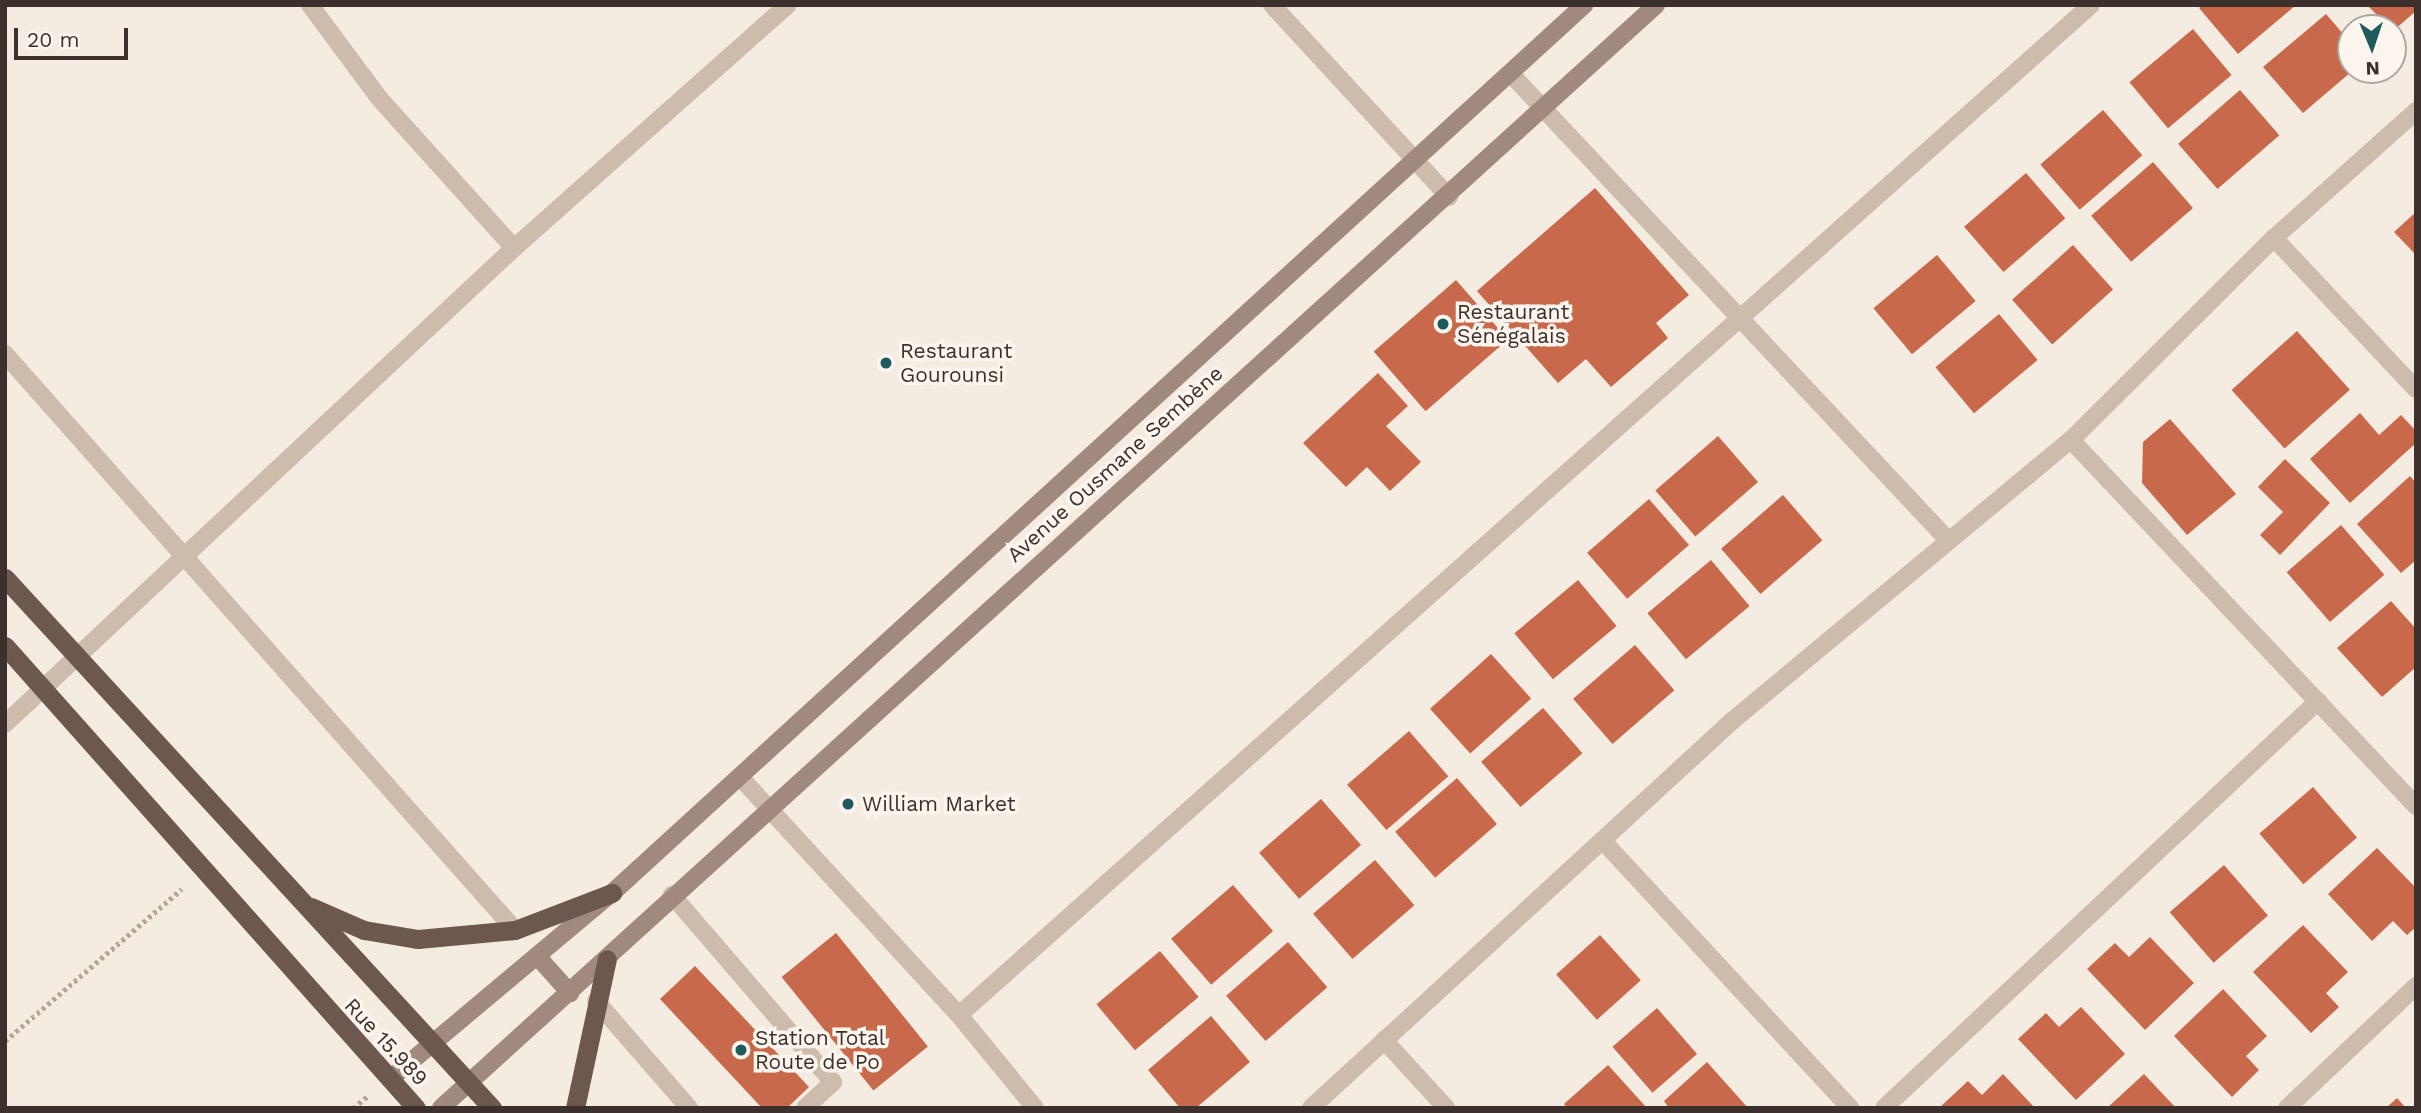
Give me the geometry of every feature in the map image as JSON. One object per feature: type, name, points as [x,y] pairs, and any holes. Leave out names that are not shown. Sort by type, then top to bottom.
[{"type":"highway","points":[[5,578],[492,1108]]},
{"type":"highway","name":"Rue 15.989","points":[[5,646],[43,684],[322,1007],[416,1108]]},
{"type":"highway","points":[[305,904],[364,930],[418,939],[515,930],[612,893]]},
{"type":"highway","points":[[575,1108],[607,959]]},
{"type":"main road","name":"Avenue Ousmane Sembène","points":[[390,1079],[612,893],[1417,162],[1584,5]]},
{"type":"main road","name":"Avenue Ousmane Sembène","points":[[441,1108],[607,959],[765,808],[1449,197],[1656,5]]},
{"type":"main road","points":[[537,956],[569,993]]},
{"type":"street","points":[[310,5],[379,99],[514,248]]},
{"type":"street","points":[[1272,5],[1449,197]]},
{"type":"street","points":[[959,1015],[2091,5]]},
{"type":"street","points":[[5,724],[43,684],[190,556],[514,248],[786,6]]},
{"type":"street","points":[[1510,73],[1741,315],[1948,540]]},
{"type":"street","points":[[1311,1108],[1732,721],[2071,440],[2274,237],[2416,111]]},
{"type":"street","points":[[2274,237],[2416,389]]},
{"type":"street","points":[[5,354],[190,556],[515,930]]},
{"type":"street","points":[[2071,440],[2416,806]]},
{"type":"street","points":[[1884,1108],[2318,701]]},
{"type":"street","points":[[740,777],[765,808],[959,1015],[1035,1108]]},
{"type":"street","points":[[1603,841],[1850,1108]]},
{"type":"street","points":[[672,895],[833,1082],[805,1108]]},
{"type":"street","points":[[2287,1108],[2416,986]]},
{"type":"street","points":[[596,1001],[689,1108]]},
{"type":"street","points":[[1384,1040],[1446,1108]]},
{"type":"path","points":[[5,1041],[204,870]]},
{"type":"building","points":[[2203,5],[2296,5],[2238,54],[2199,8]]},
{"type":"building","points":[[2367,5],[2416,5],[2416,11],[2407,19],[2407,14],[2376,14]]},
{"type":"building","points":[[2326,14],[2337,27],[2337,84],[2303,113],[2263,67]]},
{"type":"building","points":[[2193,29],[2232,75],[2168,128],[2129,82]]},
{"type":"building","points":[[2240,90],[2279,135],[2217,189],[2178,144]]},
{"type":"building","points":[[2103,110],[2142,155],[2080,210],[2040,164]]},
{"type":"building","points":[[2153,162],[2193,208],[2131,262],[2091,216]]},
{"type":"building","points":[[2026,173],[2065,218],[2003,272],[1964,227]]},
{"type":"building","points":[[1595,188],[1689,295],[1656,323],[1668,338],[1611,387],[1586,359],[1558,383],[1477,291]]},
{"type":"building","points":[[2416,212],[2416,255],[2394,232]]},
{"type":"building","points":[[2073,245],[2113,290],[2052,344],[2012,300]]},
{"type":"building","points":[[1937,255],[1976,301],[1912,354],[1873,308]]},
{"type":"building","points":[[1456,280],[1508,340],[1426,411],[1374,352]]},
{"type":"building","points":[[1999,314],[2038,360],[1974,413],[1935,367]]},
{"type":"building","points":[[2297,331],[2350,390],[2284,449],[2232,390]]},
{"type":"building","points":[[1378,373],[1408,406],[1386,426],[1421,462],[1390,491],[1367,467],[1346,487],[1303,443]]},
{"type":"building","points":[[2360,413],[2379,435],[2401,415],[2416,431],[2416,443],[2350,503],[2310,459]]},
{"type":"building","points":[[2170,419],[2236,494],[2187,535],[2142,483],[2143,442]]},
{"type":"building","points":[[1718,436],[1758,482],[1695,536],[1655,490]]},
{"type":"building","points":[[2285,459],[2330,503],[2280,555],[2260,535],[2283,512],[2258,487]]},
{"type":"building","points":[[2410,476],[2416,483],[2416,560],[2401,573],[2357,524]]},
{"type":"building","points":[[1783,495],[1822,540],[1760,594],[1721,549]]},
{"type":"building","points":[[1649,499],[1689,545],[1627,599],[1587,553]]},
{"type":"building","points":[[2341,525],[2384,575],[2330,622],[2287,572]]},
{"type":"building","points":[[1711,560],[1750,606],[1686,659],[1647,613]]},
{"type":"building","points":[[1578,580],[1617,626],[1553,679],[1514,633]]},
{"type":"building","points":[[2391,601],[2416,629],[2416,667],[2382,697],[2337,648]]},
{"type":"building","points":[[1635,645],[1674,690],[1612,744],[1573,699]]},
{"type":"building","points":[[1491,654],[1531,699],[1470,753],[1430,709]]},
{"type":"building","points":[[1543,708],[1582,753],[1520,807],[1481,762]]},
{"type":"building","points":[[1409,731],[1448,776],[1386,830],[1347,785]]},
{"type":"building","points":[[1457,778],[1497,824],[1435,878],[1395,832]]},
{"type":"building","points":[[2313,787],[2357,838],[2303,884],[2259,834]]},
{"type":"building","points":[[1321,799],[1361,845],[1299,899],[1259,853]]},
{"type":"building","points":[[2377,848],[2416,888],[2416,927],[2407,935],[2393,921],[2372,941],[2328,894]]},
{"type":"building","points":[[1375,860],[1414,905],[1352,959],[1313,914]]},
{"type":"building","points":[[2224,865],[2268,916],[2214,963],[2170,912]]},
{"type":"building","points":[[1233,885],[1273,931],[1211,985],[1171,939]]},
{"type":"building","points":[[2303,925],[2348,972],[2326,993],[2339,1007],[2311,1033],[2253,972]]},
{"type":"building","points":[[836,933],[928,1046],[873,1091],[782,977]]},
{"type":"building","points":[[1600,935],[1641,980],[1597,1020],[1556,974]]},
{"type":"building","points":[[2150,937],[2194,983],[2145,1030],[2087,969],[2115,943],[2129,957]]},
{"type":"building","points":[[1288,942],[1327,987],[1265,1041],[1226,996]]},
{"type":"building","points":[[1160,951],[1199,997],[1135,1050],[1096,1004]]},
{"type":"building","points":[[695,966],[809,1087],[787,1108],[762,1108],[660,999]]},
{"type":"building","points":[[2223,989],[2267,1036],[2246,1056],[2259,1070],[2232,1097],[2174,1036]]},
{"type":"building","points":[[2081,1007],[2125,1054],[2076,1100],[2018,1039],[2046,1013],[2059,1027]]},
{"type":"building","points":[[1657,1008],[1697,1054],[1652,1093],[1612,1047]]},
{"type":"building","points":[[1211,1016],[1250,1062],[1196,1108],[1180,1108],[1148,1070]]},
{"type":"building","points":[[1707,1062],[1748,1108],[1669,1108],[1664,1101]]},
{"type":"building","points":[[1608,1065],[1647,1108],[1567,1108],[1564,1104]]},
{"type":"building","points":[[2003,1074],[2035,1108],[1939,1108],[1968,1081],[1982,1095]]},
{"type":"building","points":[[2144,1074],[2176,1108],[2107,1108]]},
{"type":"building","points":[[2397,1098],[2406,1108],[2386,1108]]},
{"type":"place","name":"Restaurant Sénégalais","points":[[1443,324]]},
{"type":"place","name":"Restaurant Gourounsi","points":[[886,363]]},
{"type":"place","name":"William Market","points":[[848,804]]},
{"type":"place","name":"Station Total Route de Po","points":[[741,1050]]}]
